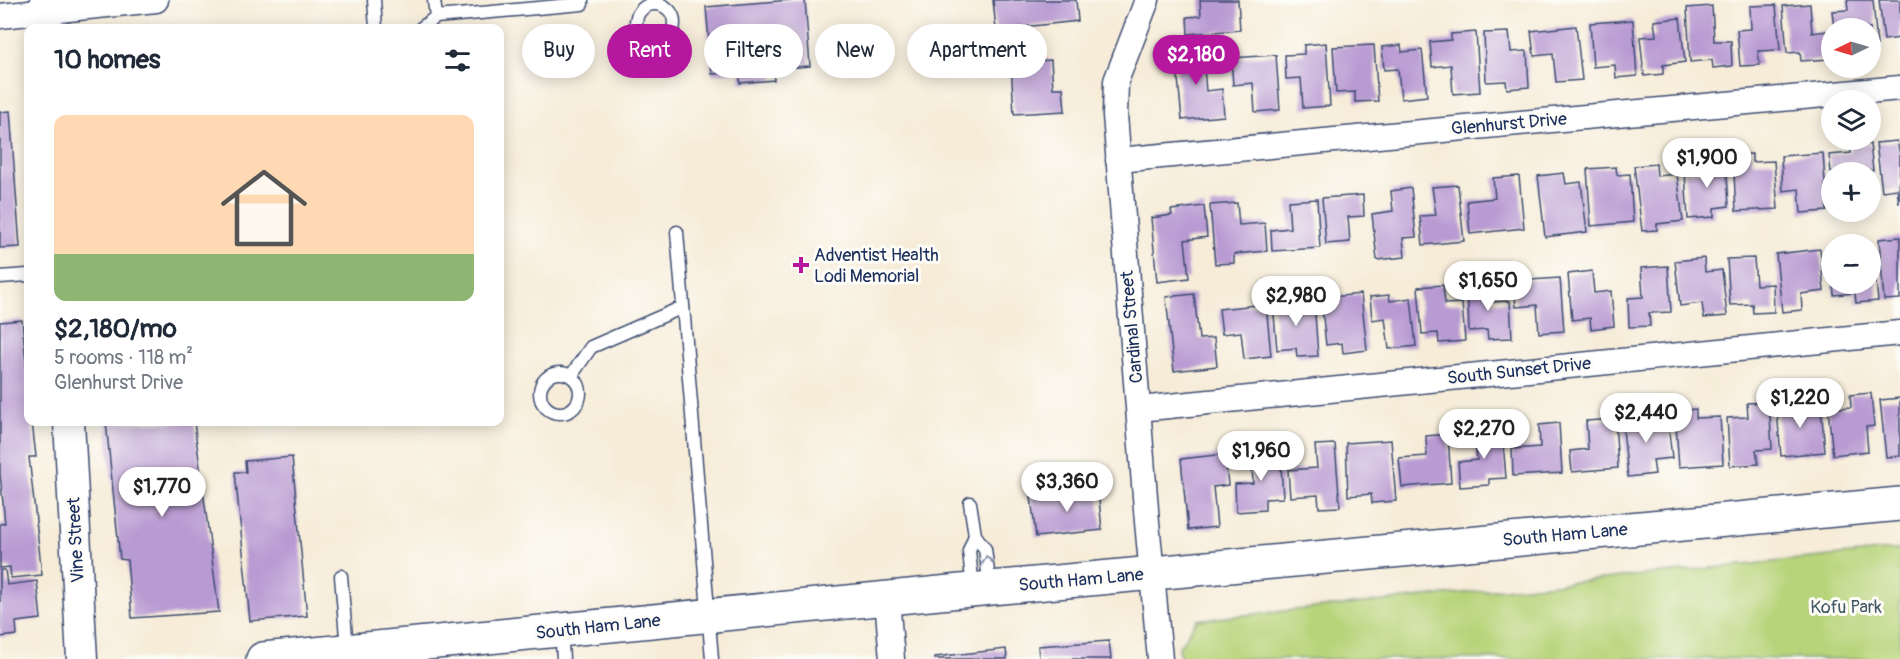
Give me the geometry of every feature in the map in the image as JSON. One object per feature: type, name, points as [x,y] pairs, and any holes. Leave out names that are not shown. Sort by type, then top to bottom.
[{"type":"main road","name":"South Ham Lane","points":[[263,659],[347,651],[445,646],[562,645],[708,616],[1900,504]]},
{"type":"street","points":[[0,16],[156,0]]},
{"type":"street","name":"Cardinal Street","points":[[1147,0],[1116,81],[1115,115],[1147,522],[1161,659]]},
{"type":"street","name":"Glenhurst Drive","points":[[1118,160],[1900,88]]},
{"type":"street","name":"South Sunset Drive","points":[[1139,409],[1900,333]]},
{"type":"street","name":"Vine Street","points":[[69,426],[82,659]]},
{"type":"street","points":[[886,599],[892,659]]},
{"type":"lane","points":[[374,0],[376,24]]},
{"type":"lane","points":[[434,0],[436,17]]},
{"type":"lane","points":[[426,24],[436,17],[582,4],[582,0]]},
{"type":"lane","points":[[636,24],[640,11],[653,2],[667,8],[674,21],[673,24]]},
{"type":"lane","points":[[677,232],[712,659]]},
{"type":"lane","points":[[0,277],[24,275]]},
{"type":"lane","points":[[571,376],[591,347],[683,307]]},
{"type":"lane","points":[[564,373],[571,376],[580,389],[577,405],[571,410],[556,413],[543,404],[540,397],[543,381],[549,376],[564,373]]},
{"type":"lane","points":[[970,503],[975,535],[985,549],[982,589]]},
{"type":"lane","points":[[975,535],[969,551],[982,589]]},
{"type":"lane","points":[[341,576],[347,651]]},
{"type":"green space","name":"Kofu Park","points":[[1900,549],[1900,659],[1180,659],[1179,647],[1197,620]]},
{"type":"building","points":[[805,0],[810,66],[803,67],[803,24],[708,24],[706,7]]},
{"type":"building","points":[[993,0],[1076,0],[1078,21],[1047,24],[995,24]]},
{"type":"building","points":[[1200,0],[1238,0],[1240,30],[1188,34],[1187,17],[1201,16]]},
{"type":"building","points":[[1847,0],[1873,0],[1875,18],[1833,18],[1832,11],[1848,10]]},
{"type":"building","points":[[1879,0],[1900,0],[1900,38],[1884,40]]},
{"type":"building","points":[[1810,4],[1812,33],[1821,32],[1821,60],[1801,61],[1800,52],[1787,53],[1783,6]]},
{"type":"building","points":[[1776,5],[1780,50],[1758,51],[1760,65],[1740,66],[1737,30],[1751,29],[1750,6]]},
{"type":"building","points":[[1712,6],[1714,41],[1731,41],[1732,66],[1713,68],[1712,60],[1690,62],[1687,8]]},
{"type":"building","points":[[1680,18],[1685,62],[1663,65],[1663,74],[1644,76],[1640,37],[1656,36],[1654,21]]},
{"type":"building","points":[[1633,20],[1637,76],[1616,78],[1615,65],[1593,67],[1590,23]]},
{"type":"building","points":[[1576,26],[1582,80],[1556,82],[1553,54],[1534,56],[1531,31]]},
{"type":"building","points":[[1476,32],[1480,92],[1453,94],[1451,65],[1432,67],[1430,42],[1451,40],[1451,34]]},
{"type":"building","points":[[1509,32],[1511,52],[1527,51],[1529,87],[1507,89],[1506,81],[1486,82],[1484,33]]},
{"type":"building","points":[[1326,43],[1330,106],[1303,108],[1301,78],[1286,79],[1285,55],[1304,54],[1304,45]]},
{"type":"building","points":[[1202,44],[1206,91],[1222,89],[1224,116],[1182,120],[1175,47]]},
{"type":"building","points":[[1374,45],[1378,101],[1355,102],[1355,92],[1336,93],[1333,47]]},
{"type":"building","points":[[1401,45],[1402,52],[1422,50],[1427,96],[1401,99],[1398,69],[1384,70],[1382,47]]},
{"type":"building","points":[[1276,55],[1280,110],[1255,112],[1253,83],[1233,85],[1231,58]]},
{"type":"building","points":[[1047,60],[1051,60],[1053,88],[1063,88],[1065,111],[1014,114],[1012,78],[1047,78]]},
{"type":"building","points":[[740,78],[774,78],[774,80],[740,83]]},
{"type":"building","points":[[10,111],[20,247],[0,248],[0,112]]},
{"type":"building","points":[[1897,141],[1900,154],[1899,204],[1897,189],[1882,191],[1881,162],[1878,162],[1877,150],[1881,150],[1881,143]]},
{"type":"building","points":[[1851,150],[1871,150],[1872,162],[1830,162],[1829,155],[1851,153]]},
{"type":"building","points":[[1823,153],[1821,211],[1801,213],[1799,189],[1783,191],[1781,156]]},
{"type":"building","points":[[1752,154],[1752,162],[1774,161],[1778,209],[1736,211],[1733,155]]},
{"type":"building","points":[[1726,158],[1729,206],[1714,208],[1714,217],[1688,219],[1685,173],[1706,171],[1705,159]]},
{"type":"building","points":[[1656,164],[1657,176],[1677,174],[1683,221],[1657,224],[1657,230],[1642,231],[1634,166]]},
{"type":"building","points":[[1616,167],[1617,175],[1630,174],[1633,222],[1591,226],[1587,169]]},
{"type":"building","points":[[1564,173],[1566,184],[1581,182],[1587,232],[1545,237],[1538,176]]},
{"type":"building","points":[[1519,176],[1524,228],[1470,234],[1467,201],[1495,198],[1493,178]]},
{"type":"building","points":[[1458,185],[1464,241],[1423,245],[1420,216],[1436,215],[1432,187]]},
{"type":"building","points":[[1411,188],[1416,237],[1403,238],[1405,257],[1377,260],[1372,214],[1393,211],[1391,191]]},
{"type":"building","points":[[1363,195],[1364,216],[1348,217],[1350,242],[1326,244],[1322,198]]},
{"type":"building","points":[[1317,199],[1320,248],[1272,251],[1271,230],[1290,228],[1288,201]]},
{"type":"building","points":[[1237,203],[1239,225],[1265,223],[1267,251],[1234,254],[1234,263],[1215,264],[1210,205]]},
{"type":"building","points":[[1204,206],[1207,237],[1185,240],[1189,278],[1157,282],[1151,218],[1172,215],[1171,210]]},
{"type":"building","points":[[1900,237],[1900,299],[1884,300],[1881,239]]},
{"type":"building","points":[[1820,249],[1821,291],[1801,294],[1802,310],[1782,312],[1776,254]]},
{"type":"building","points":[[1704,258],[1705,272],[1722,270],[1727,316],[1704,318],[1702,303],[1680,306],[1675,261]]},
{"type":"building","points":[[1754,258],[1756,285],[1773,284],[1774,312],[1753,313],[1752,304],[1730,305],[1727,259]]},
{"type":"building","points":[[1668,266],[1671,312],[1649,313],[1650,326],[1629,327],[1628,298],[1643,297],[1641,268]]},
{"type":"building","points":[[1592,271],[1594,293],[1611,291],[1614,326],[1591,329],[1590,318],[1572,320],[1568,274]]},
{"type":"building","points":[[1560,278],[1564,331],[1539,333],[1537,305],[1516,307],[1514,281]]},
{"type":"building","points":[[1491,282],[1493,302],[1510,301],[1512,338],[1488,339],[1487,330],[1469,331],[1467,283]]},
{"type":"building","points":[[1443,285],[1445,304],[1462,303],[1465,341],[1439,343],[1438,333],[1422,334],[1418,287]]},
{"type":"building","points":[[1194,294],[1199,339],[1214,338],[1217,366],[1174,371],[1166,297]]},
{"type":"building","points":[[1361,294],[1367,350],[1343,353],[1342,343],[1326,345],[1321,298]]},
{"type":"building","points":[[1855,294],[1877,294],[1878,301],[1856,303]]},
{"type":"building","points":[[1389,295],[1390,301],[1411,298],[1416,346],[1389,349],[1385,318],[1372,320],[1370,297]]},
{"type":"building","points":[[1314,300],[1318,356],[1297,357],[1296,348],[1277,350],[1273,303]]},
{"type":"building","points":[[1266,304],[1271,356],[1244,359],[1241,332],[1222,334],[1219,309]]},
{"type":"building","points":[[22,320],[24,426],[32,426],[36,457],[29,457],[42,575],[11,578],[10,567],[0,568],[0,524],[5,523],[0,474],[0,322]]},
{"type":"building","points":[[1871,393],[1874,426],[1866,427],[1868,451],[1833,455],[1828,409],[1851,407],[1850,395]]},
{"type":"building","points":[[1796,398],[1797,409],[1821,406],[1825,452],[1781,456],[1776,400]]},
{"type":"building","points":[[1900,398],[1900,456],[1886,457],[1880,400]]},
{"type":"building","points":[[1769,402],[1772,449],[1756,450],[1758,464],[1730,466],[1727,418],[1748,417],[1747,403]]},
{"type":"building","points":[[1696,409],[1696,418],[1720,417],[1723,464],[1679,467],[1675,411]]},
{"type":"building","points":[[1667,415],[1672,458],[1653,460],[1655,474],[1628,477],[1622,420]]},
{"type":"building","points":[[1615,419],[1618,468],[1572,472],[1570,451],[1588,449],[1586,421]]},
{"type":"building","points":[[1559,423],[1562,473],[1513,476],[1512,449],[1540,447],[1539,425]]},
{"type":"building","points":[[106,426],[195,426],[219,612],[132,618],[127,560],[120,559]]},
{"type":"building","points":[[1502,429],[1506,478],[1489,479],[1489,485],[1460,487],[1458,462],[1477,460],[1474,432]]},
{"type":"building","points":[[1448,434],[1451,483],[1402,487],[1399,458],[1427,456],[1426,436]]},
{"type":"building","points":[[1391,440],[1396,501],[1372,503],[1371,494],[1348,496],[1346,443]]},
{"type":"building","points":[[1335,444],[1340,507],[1319,508],[1318,495],[1290,497],[1288,470],[1317,468],[1315,445]]},
{"type":"building","points":[[1280,450],[1283,498],[1265,499],[1265,510],[1236,512],[1235,484],[1253,483],[1251,452]]},
{"type":"building","points":[[1225,454],[1228,485],[1213,487],[1217,527],[1188,530],[1181,459]]},
{"type":"building","points":[[292,457],[307,616],[250,621],[235,472],[246,472],[245,461]]},
{"type":"building","points":[[1098,489],[1102,530],[1036,537],[1031,497]]},
{"type":"building","points":[[0,570],[5,570],[7,585],[37,581],[41,619],[16,622],[17,635],[0,637]]},
{"type":"building","points":[[1109,641],[1111,659],[1039,659],[1038,646]]},
{"type":"building","points":[[1006,649],[1007,659],[935,659],[935,657]]},
{"type":"place","name":"Adventist Health Lodi Memorial","points":[[801,265]]}]
